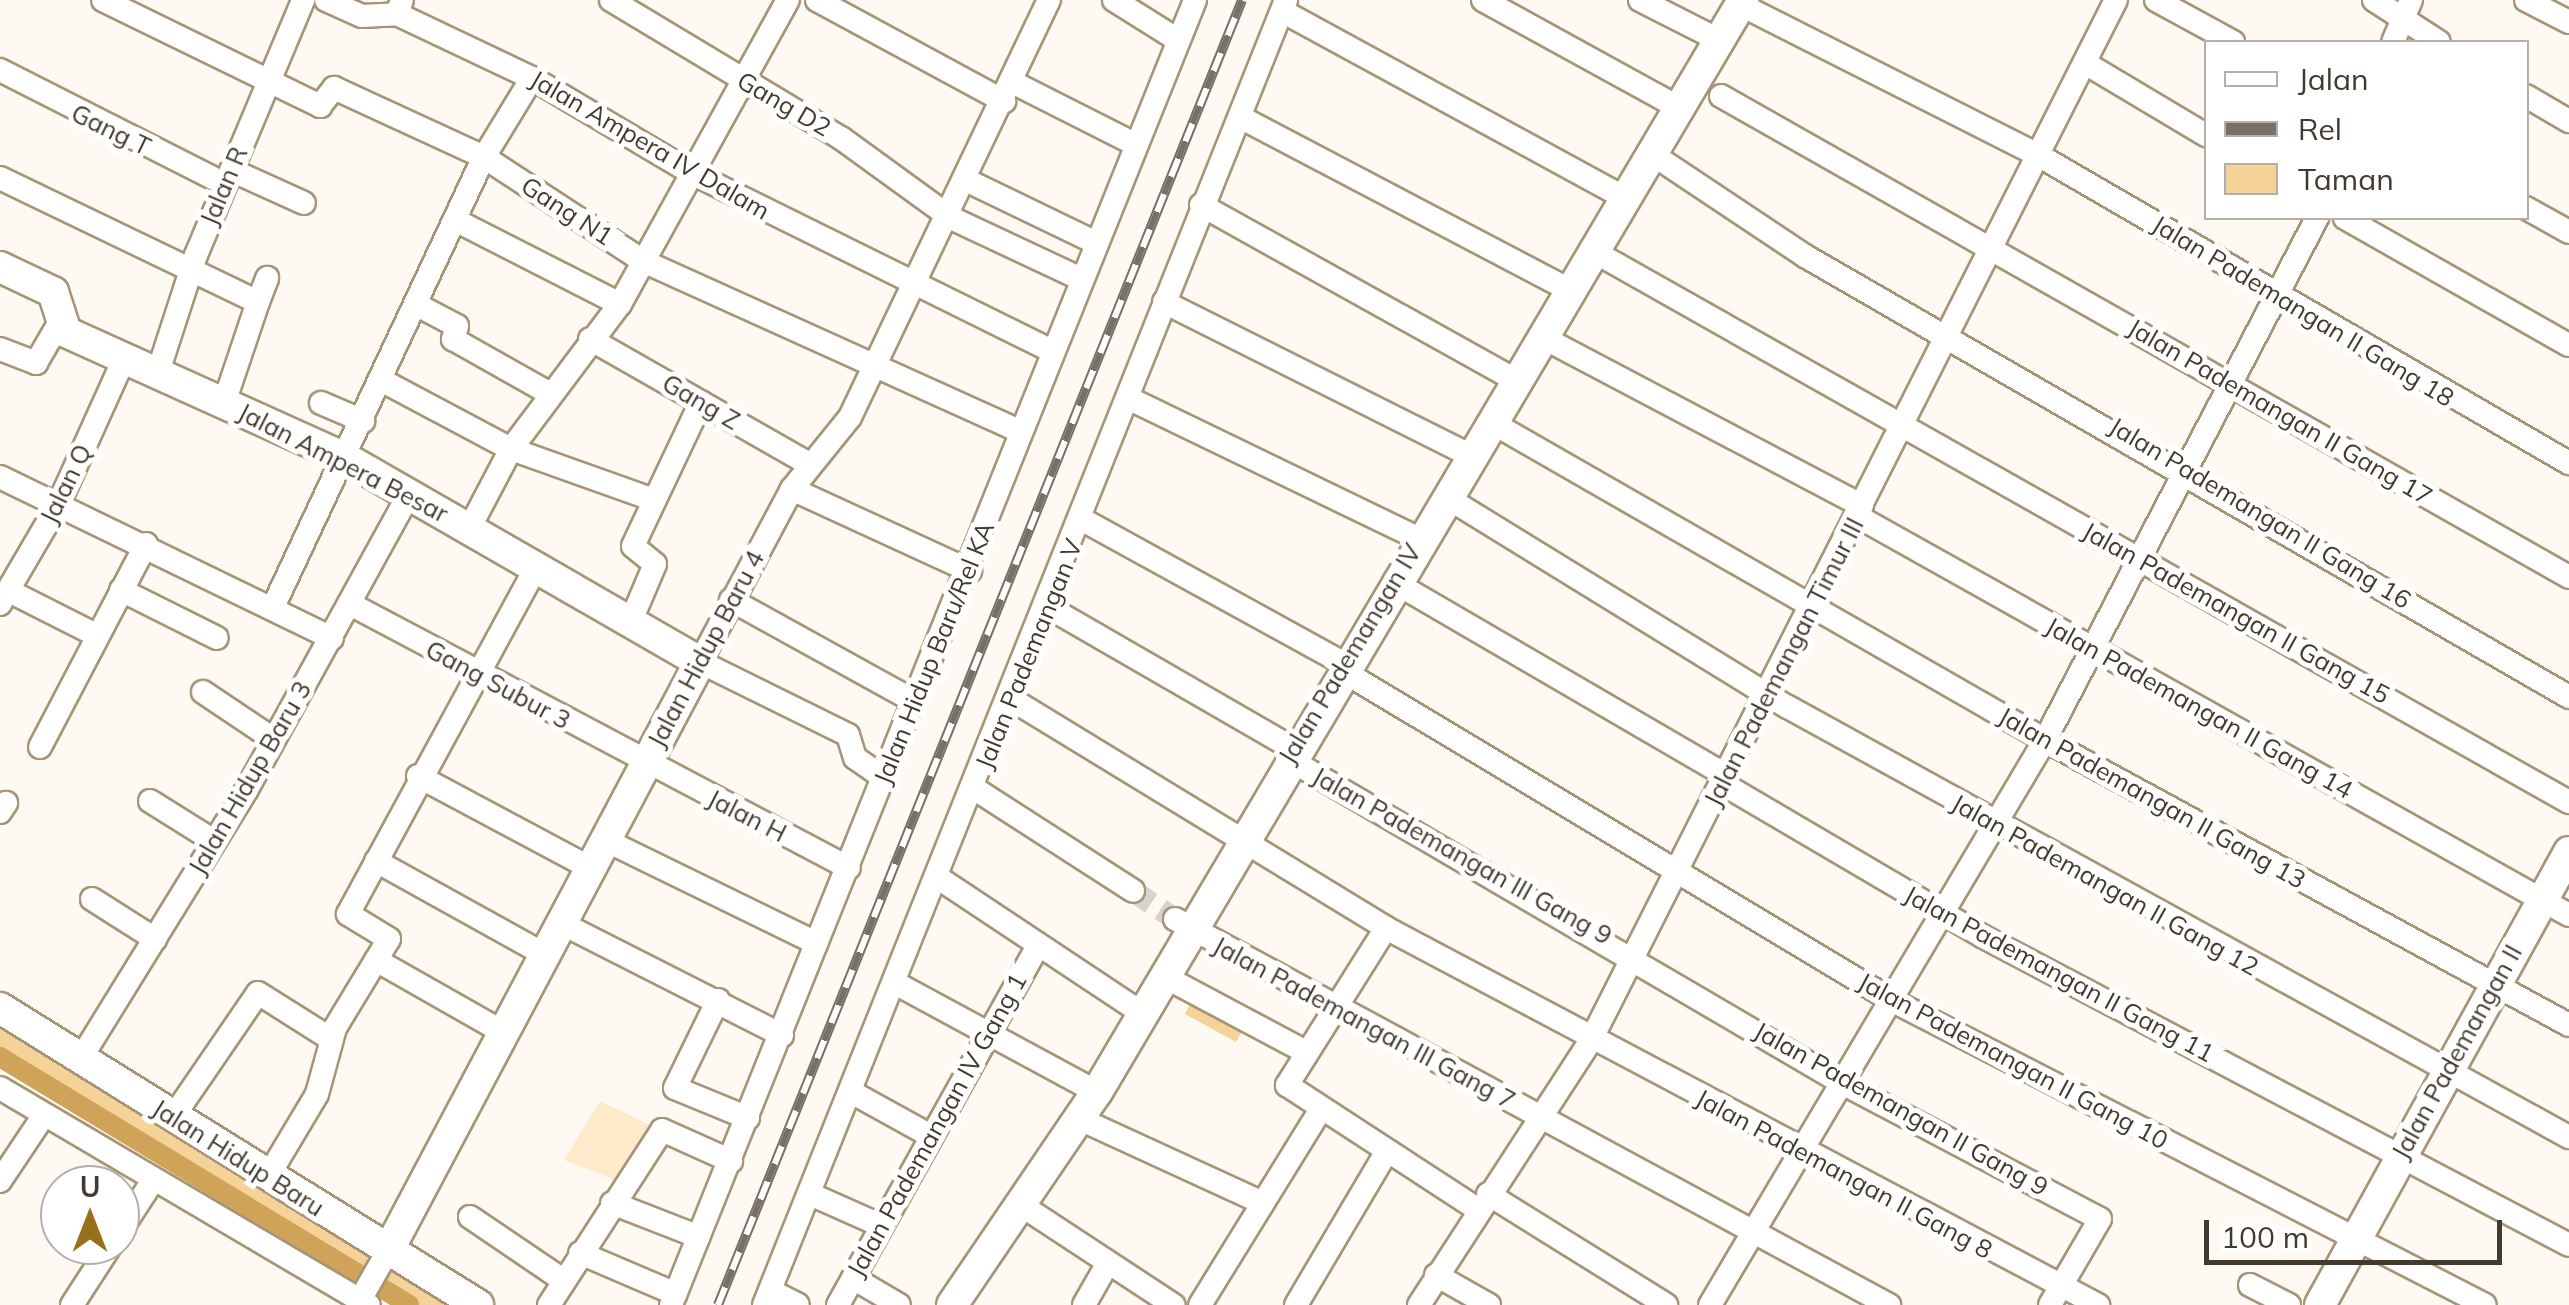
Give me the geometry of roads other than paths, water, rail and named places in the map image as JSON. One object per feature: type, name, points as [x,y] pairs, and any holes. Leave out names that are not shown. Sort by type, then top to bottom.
[{"type":"street","points":[[103,0],[268,80]]},
{"type":"street","name":"Jalan R","points":[[157,375],[189,274],[303,0]]},
{"type":"street","points":[[326,0],[362,16],[400,7]]},
{"type":"street","name":"Gang D2","points":[[611,0],[746,82],[951,218],[1080,278]]},
{"type":"street","points":[[470,528],[511,449],[620,304],[788,0]]},
{"type":"street","points":[[818,0],[1009,92],[1133,143]]},
{"type":"street","name":"Jalan Hidup Baru 4","points":[[365,1298],[731,600],[792,489],[874,369],[951,218],[1049,0]]},
{"type":"street","points":[[1114,0],[1178,40]]},
{"type":"street","name":"Jalan Hidup Baru/Rel KA","points":[[674,1299],[970,571],[1050,350],[1194,0]]},
{"type":"street","points":[[1483,0],[1678,107]]},
{"type":"street","points":[[1640,0],[1719,40]]},
{"type":"street","name":"Jalan Pademangan Timur III","points":[[1419,1305],[1591,1040],[1636,956],[2116,0]]},
{"type":"street","points":[[2156,0],[2229,40]]},
{"type":"street","points":[[2374,0],[2407,9],[2437,40]]},
{"type":"street","points":[[2526,0],[2569,22]]},
{"type":"street","name":"Jalan Pademangan IV","points":[[952,1305],[1018,1202],[1097,1092],[1163,976],[1182,923],[1239,842],[1742,2]]},
{"type":"street","name":"Jalan Pademangan II Gang 18","points":[[1742,2],[2038,155],[2569,464]]},
{"type":"street","points":[[1284,6],[1626,198]]},
{"type":"street","name":"Jalan Pademangan V","points":[[767,1298],[1012,700],[1202,205],[1284,6]]},
{"type":"street","name":"Jalan Ampera IV Dalam","points":[[400,7],[532,78],[692,173],[914,287],[1050,350]]},
{"type":"street","points":[[2394,40],[2407,9]]},
{"type":"street","points":[[2084,62],[2204,134]]},
{"type":"street","name":"Gang T","points":[[0,70],[228,177],[304,203]]},
{"type":"street","points":[[274,605],[419,306],[484,157],[532,78]]},
{"type":"street","name":"Gang N1","points":[[268,80],[320,106],[334,88],[484,157],[644,261],[874,369],[1019,431]]},
{"type":"street","name":"Jalan Pademangan II Gang 17","points":[[1721,96],[1993,246],[2232,387],[2569,577]]},
{"type":"street","points":[[2529,98],[2569,121]]},
{"type":"street","points":[[1240,117],[1568,288]]},
{"type":"street","name":"Jalan Pademangan II Gang 16","points":[[1652,154],[1804,256],[1949,332],[2190,470],[2569,696]]},
{"type":"street","points":[[0,178],[189,274],[258,302]]},
{"type":"street","points":[[968,181],[1094,242]]},
{"type":"street","points":[[1202,205],[1515,380]]},
{"type":"street","points":[[2529,210],[2569,232]]},
{"type":"street","points":[[1710,1305],[2045,740],[2190,470],[2316,220]]},
{"type":"street","points":[[2349,220],[2569,345]]},
{"type":"street","points":[[458,221],[620,304]]},
{"type":"street","name":"Jalan Pademangan II Gang 15","points":[[1594,251],[1904,422],[2141,562],[2569,802]]},
{"type":"street","points":[[0,267],[54,292],[58,325],[36,364],[0,349]]},
{"type":"street","points":[[224,403],[266,278]]},
{"type":"street","points":[[1164,302],[1471,456]]},
{"type":"street","points":[[419,306],[458,326],[453,339],[549,394]]},
{"type":"street","name":"Jalan Ampera Besar","points":[[58,325],[410,492],[534,569],[700,662]]},
{"type":"street","name":"Jalan Pademangan II Gang 14","points":[[1540,336],[1860,511],[2094,649],[2569,915]]},
{"type":"street","name":"Gang Z","points":[[590,339],[811,465]]},
{"type":"street","name":"Jalan Q","points":[[4,598],[59,503],[124,359]]},
{"type":"street","points":[[381,380],[511,449],[654,500]]},
{"type":"street","points":[[1130,399],[1420,539]]},
{"type":"street","points":[[630,623],[655,564],[633,546],[701,402]]},
{"type":"street","points":[[321,403],[363,421]]},
{"type":"street","name":"Jalan Pademangan II Gang 13","points":[[1491,422],[2045,740],[2569,1025]]},
{"type":"street","points":[[0,478],[274,605],[332,638]]},
{"type":"street","points":[[792,489],[970,571]]},
{"type":"street","name":"Jalan Hidup Baru 3","points":[[80,1058],[214,842],[352,605],[410,492]]},
{"type":"street","name":"Jalan Pademangan II Gang 12","points":[[1446,496],[1768,692],[1995,824],[2569,1137]]},
{"type":"street","name":"Jalan Pademangan II Gang 10","points":[[1083,520],[1343,667],[1893,1001],[2484,1305]]},
{"type":"street","points":[[40,747],[146,544]]},
{"type":"street","points":[[267,1178],[317,1094],[332,1039],[389,939],[348,914],[472,672],[534,569]]},
{"type":"street","name":"Jalan Pademangan II Gang 11","points":[[1394,582],[1943,914],[2569,1245]]},
{"type":"street","points":[[122,590],[217,638]]},
{"type":"street","points":[[4,598],[96,635]]},
{"type":"street","points":[[731,600],[914,701]]},
{"type":"street","name":"Gang Subur 3","points":[[352,605],[645,764]]},
{"type":"street","name":"Jalan Pademangan III Gang 9","points":[[1048,607],[1636,956]]},
{"type":"street","points":[[700,662],[848,736],[855,758],[884,778]]},
{"type":"street","points":[[203,692],[274,739]]},
{"type":"street","name":"Jalan Pademangan II Gang 8","points":[[1012,700],[1239,842],[1386,928],[1803,1151],[2056,1296],[2098,1305]]},
{"type":"street","name":"Jalan H","points":[[645,764],[848,868]]},
{"type":"street","points":[[418,776],[590,868]]},
{"type":"street","points":[[975,789],[1133,891]]},
{"type":"street","points":[[150,801],[214,842]]},
{"type":"street","points":[[604,840],[816,943]]},
{"type":"street","name":"Jalan Pademangan II","points":[[2320,1305],[2569,852]]},
{"type":"street","points":[[376,861],[544,954]]},
{"type":"street","points":[[940,879],[1142,1013]]},
{"type":"street","points":[[92,899],[155,939]]},
{"type":"street","points":[[561,922],[782,1035]]},
{"type":"street","name":"Jalan Pademangan III Gang 7","points":[[1182,923],[1336,1014],[1756,1231],[1889,1305]]},
{"type":"street","points":[[1386,928],[1336,1014],[1287,1084],[1386,1153],[1483,1201],[1666,1305]]},
{"type":"street","name":"Jalan Pademangan IV Gang 1","points":[[838,1305],[987,1026],[1038,946]]},
{"type":"street","name":"Jalan Pademangan II Gang 9","points":[[1636,956],[1844,1084],[2100,1220],[2056,1296]]},
{"type":"street","points":[[376,960],[503,1032]]},
{"type":"street","points":[[1163,976],[1306,1052]]},
{"type":"street","points":[[897,984],[987,1026],[1097,1092]]},
{"type":"street","points":[[173,1117],[258,993],[332,1039]]},
{"type":"street","points":[[718,1000],[676,1088],[748,1118]]},
{"type":"street","name":"Jalan Hidup Baru","points":[[0,1008],[385,1257],[478,1305]]},
{"type":"street","points":[[0,1088],[365,1298]]},
{"type":"street","points":[[852,1092],[929,1135]]},
{"type":"street","points":[[1200,1305],[1322,1109]]},
{"type":"street","points":[[0,1181],[44,1115]]},
{"type":"street","points":[[1080,1119],[1264,1203]]},
{"type":"street","points":[[549,1305],[662,1130],[731,1161]]},
{"type":"street","points":[[1296,1305],[1386,1153]]},
{"type":"street","points":[[140,1200],[154,1179]]},
{"type":"street","points":[[810,1194],[880,1225]]},
{"type":"street","points":[[1018,1202],[1106,1268],[1173,1305]]},
{"type":"street","points":[[612,1203],[699,1237]]},
{"type":"street","points":[[470,1217],[563,1280]]},
{"type":"street","points":[[580,1253],[674,1299]]},
{"type":"street","points":[[72,1305],[98,1265]]},
{"type":"street","points":[[1084,1305],[1106,1268]]},
{"type":"street","points":[[1436,1276],[1489,1305]]},
{"type":"street","points":[[853,1278],[899,1305]]},
{"type":"street","points":[[2250,1285],[2289,1305]]},
{"type":"street","points":[[767,1298],[798,1305]]},
{"type":"waterway","points":[[0,1057],[409,1305]]},
{"type":"tunnel","points":[[1133,891],[1175,919]]},
{"type":"railway","points":[[718,1305],[1242,0]]}]
